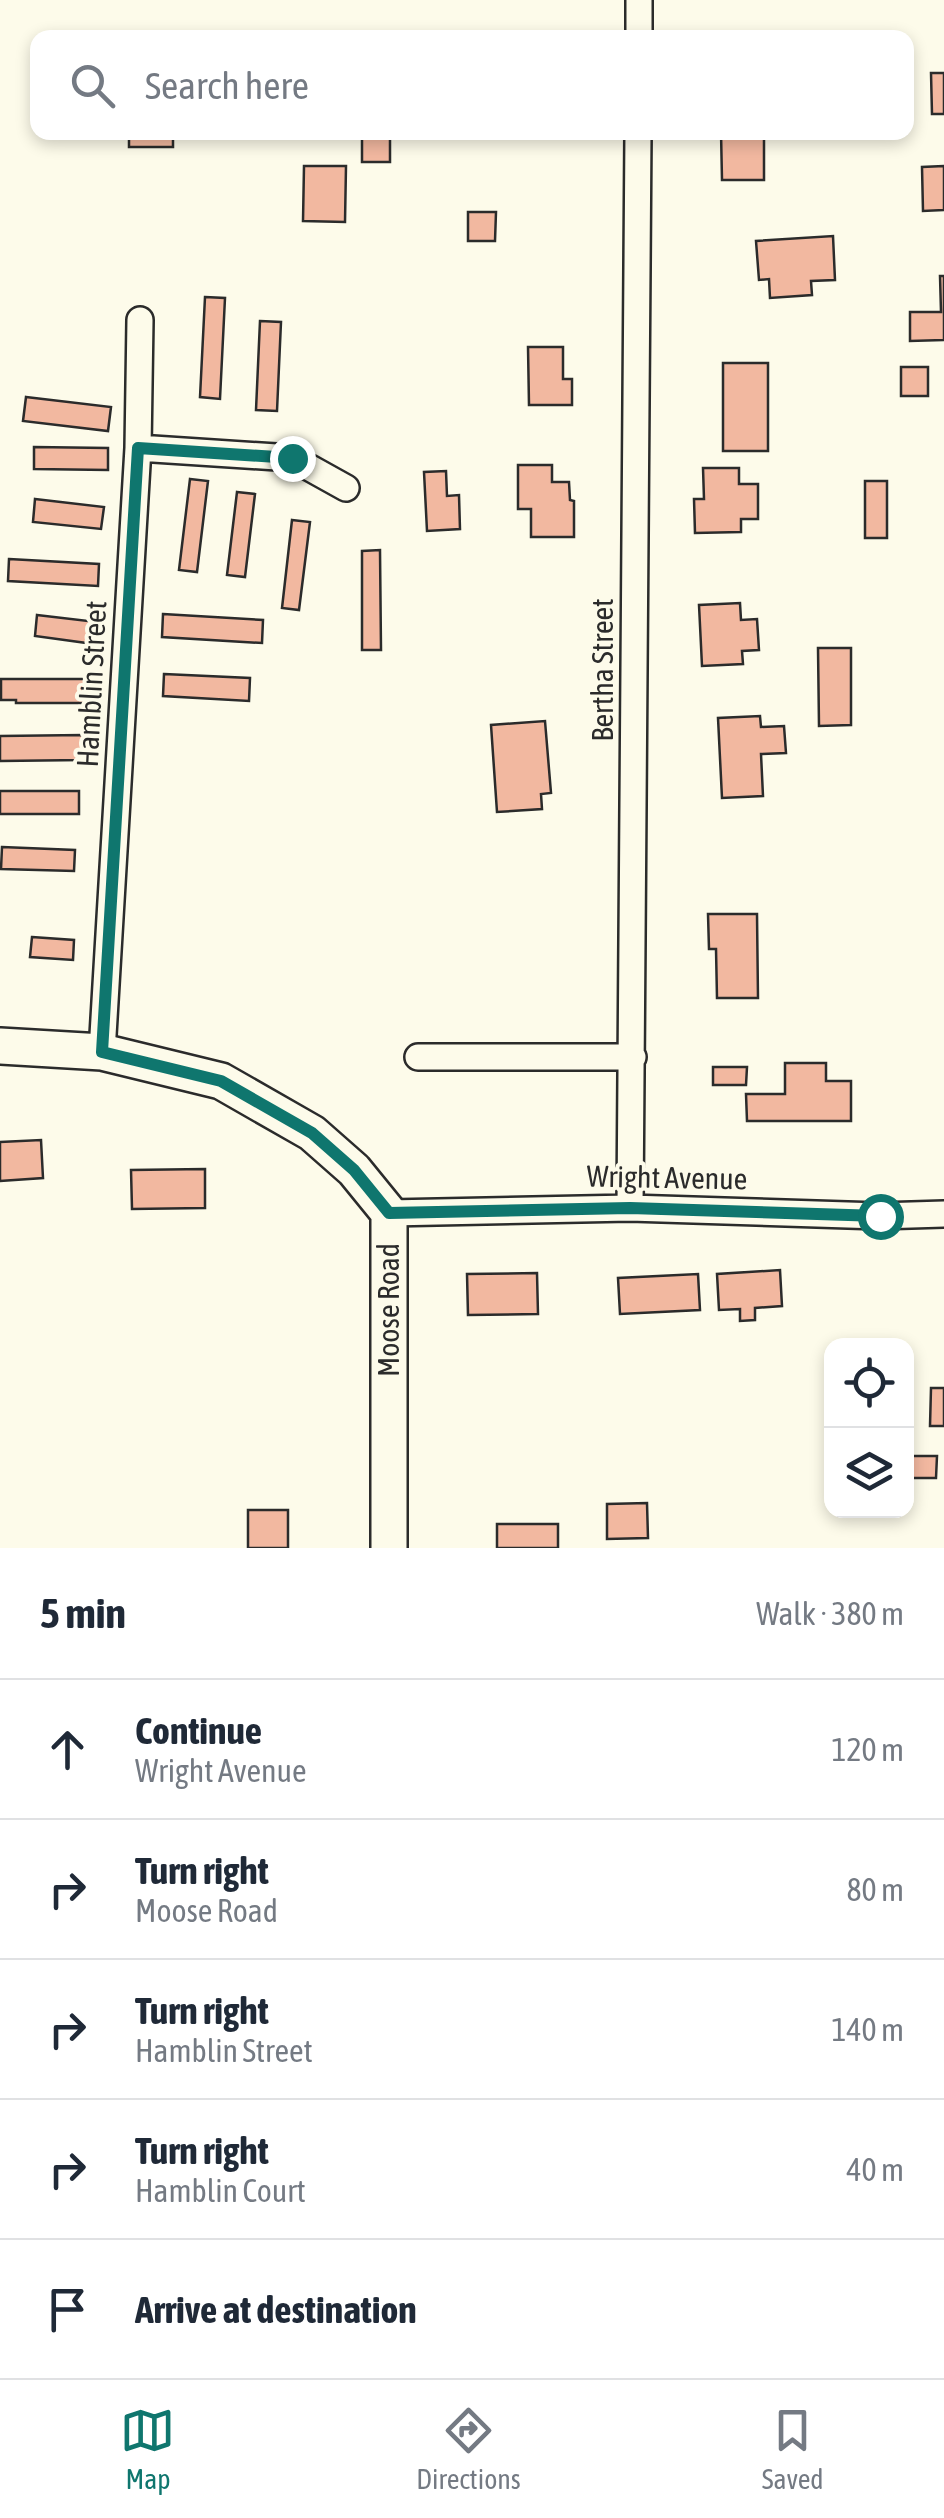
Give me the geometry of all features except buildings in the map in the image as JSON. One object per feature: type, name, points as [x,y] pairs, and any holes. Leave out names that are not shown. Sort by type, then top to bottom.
[{"type":"street","points":[[639,0],[639,30]]},
{"type":"street","name":"Bertha Street","points":[[630,1208],[638,140]]},
{"type":"street","name":"Hamblin Street","points":[[102,1052],[138,448],[140,320]]},
{"type":"street","points":[[138,448],[292,458],[346,488]]},
{"type":"street","name":"Moose Road","points":[[0,1046],[102,1052],[221,1081],[312,1133],[354,1170],[389,1213],[389,1548]]},
{"type":"street","points":[[418,1057],[633,1057]]},
{"type":"street","name":"Wright Avenue","points":[[389,1213],[630,1208],[880,1216],[944,1214]]},
{"type":"route","points":[[292,458],[138,448],[102,1052],[221,1081],[312,1133],[354,1170],[389,1213],[630,1208],[880,1216]]}]
